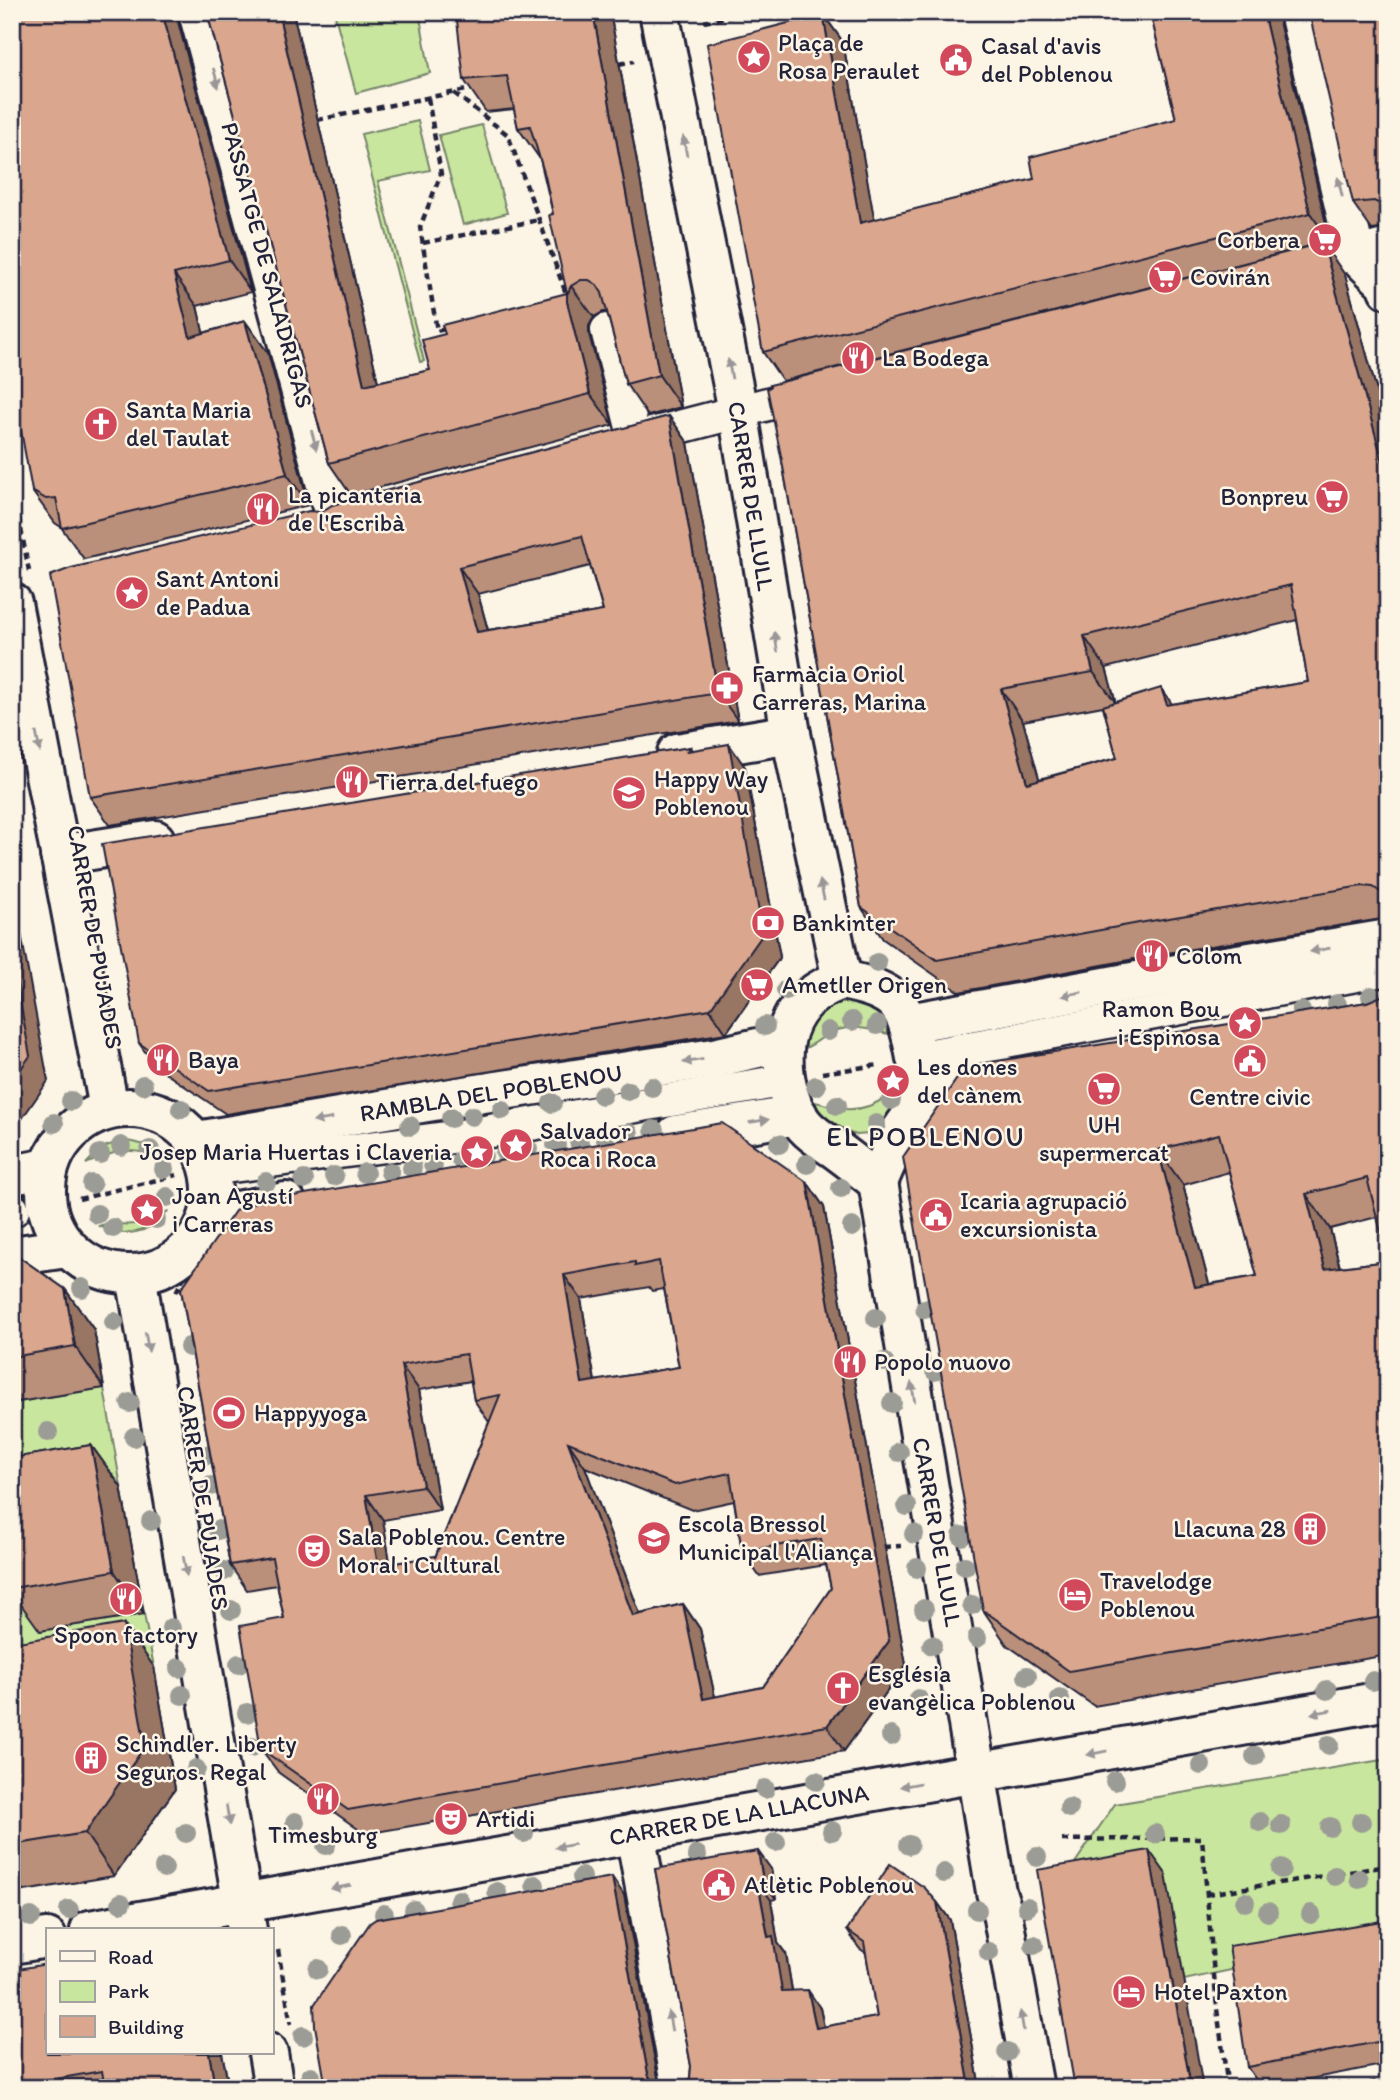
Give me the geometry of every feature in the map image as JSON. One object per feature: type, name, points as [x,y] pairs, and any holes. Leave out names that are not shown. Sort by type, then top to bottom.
[{"type":"street","name":"PASSATGE DE SALADRIGAS","points":[[198,12],[335,518]]},
{"type":"street","name":"CARRER DE LLULL","points":[[659,12],[738,411],[790,734],[842,980]]},
{"type":"street","points":[[1299,12],[1371,249],[1388,289]]},
{"type":"street","points":[[1261,277],[1371,249]]},
{"type":"street","points":[[607,330],[622,442],[842,385]]},
{"type":"street","name":"CARRER DE PUJADES","points":[[21,589],[60,855],[123,1098]]},
{"type":"street","points":[[644,758],[790,734]]},
{"type":"street","points":[[60,855],[192,834]]},
{"type":"street","points":[[909,1023],[1164,976],[1388,939]]},
{"type":"street","points":[[927,1072],[1388,969]]},
{"type":"street","points":[[842,980],[873,986],[889,996],[902,1009],[909,1023],[927,1072],[913,1116],[902,1130],[878,1182],[813,1134],[798,1115],[785,1080],[784,1042],[797,1011],[811,995],[826,985],[842,980]]},
{"type":"street","name":"RAMBLA DEL POBLENOU","points":[[211,1149],[457,1097],[714,1058],[784,1042]]},
{"type":"street","points":[[927,1072],[1038,1070]]},
{"type":"street","name":"RAMBLA DEL POBLENOU","points":[[211,1149],[461,1136],[770,1083]]},
{"type":"street","points":[[21,1191],[62,1141],[85,1120],[123,1098],[137,1107],[171,1118],[211,1149],[210,1169],[218,1215]]},
{"type":"street","points":[[644,1141],[798,1115]]},
{"type":"street","points":[[834,1148],[850,1149],[877,1144],[902,1130]]},
{"type":"street","name":"CARRER DE LLULL","points":[[878,1182],[996,1892],[1034,2088]]},
{"type":"street","points":[[21,1191],[46,1185],[47,1204],[53,1226],[67,1248],[87,1264],[110,1273],[136,1275],[160,1269],[181,1256],[218,1215],[320,1197]]},
{"type":"street","points":[[12,1256],[67,1248]]},
{"type":"street","name":"CARRER DE PUJADES","points":[[136,1275],[245,1917]]},
{"type":"street","name":"CARRER DE LA LLACUNA","points":[[114,1928],[245,1917],[635,1833],[1388,1700]]},
{"type":"street","points":[[635,1833],[682,2088]]},
{"type":"street","points":[[12,1944],[46,1938]]},
{"type":"street","points":[[268,2054],[274,2088]]},
{"type":"path","points":[[704,22],[752,12]]},
{"type":"path","points":[[317,120],[484,87]]},
{"type":"path","points":[[454,93],[508,135],[569,301],[556,304]]},
{"type":"path","points":[[428,98],[441,174],[420,227],[436,331],[450,328]]},
{"type":"path","points":[[423,243],[539,220]]},
{"type":"path","points":[[12,482],[21,589]]},
{"type":"path","points":[[812,1075],[888,1063]]},
{"type":"path","points":[[123,1098],[176,1112],[211,1149]]},
{"type":"path","points":[[79,1199],[177,1175]]},
{"type":"path","points":[[174,1297],[184,1277],[206,1255],[218,1235],[218,1215]]},
{"type":"path","points":[[884,1547],[905,1545]]},
{"type":"path","points":[[1062,1840],[1202,1838],[1217,2009],[1228,2088]]},
{"type":"path","points":[[1207,1894],[1388,1866]]},
{"type":"path","points":[[1345,2088],[1388,2080]]},
{"type":"green space","points":[[334,12],[419,12],[430,73],[356,93]]},
{"type":"green space","points":[[418,121],[430,170],[378,181],[424,361],[420,362],[361,134]]},
{"type":"green space","points":[[482,125],[507,213],[463,225],[439,135]]},
{"type":"green space","points":[[852,1000],[879,1012],[889,1021],[896,1034],[847,1028],[832,1032],[797,1051],[811,1023],[823,1010],[831,1005]]},
{"type":"green space","points":[[899,1085],[906,1085],[905,1091],[881,1129],[869,1134],[857,1135],[831,1128],[807,1102],[843,1109],[861,1108],[878,1102]]},
{"type":"green space","points":[[123,1140],[150,1146],[164,1157],[124,1151],[86,1164],[101,1148]]},
{"type":"green space","points":[[167,1212],[152,1225],[136,1232],[118,1232],[99,1226],[134,1224]]},
{"type":"green space","points":[[104,1388],[121,1487],[40,1631],[144,1614],[154,1667],[12,1690],[12,1403]]},
{"type":"green space","points":[[1388,1759],[1388,1944],[1245,1967],[1184,1980],[1054,1894],[1115,1804]]},
{"type":"building","points":[[12,12],[162,12],[229,260],[174,274],[190,337],[245,321],[287,474],[62,528],[56,498],[46,499],[32,491],[12,381]]},
{"type":"building","points":[[207,12],[278,12],[364,385],[430,370],[422,340],[445,334],[442,325],[567,293],[549,215],[553,214],[545,176],[530,126],[518,128],[507,76],[464,80],[456,12],[593,12],[659,375],[626,384],[602,293],[597,285],[589,280],[581,280],[571,286],[567,302],[590,394],[329,463]]},
{"type":"building","points":[[1150,12],[1263,12],[1310,213],[763,352],[707,44],[823,14],[860,223],[1034,179],[1030,157],[1176,119]]},
{"type":"building","points":[[1309,12],[1388,12],[1388,202],[1353,203]]},
{"type":"building","points":[[1323,243],[1388,481],[1388,892],[1382,893],[1373,887],[1362,886],[937,960],[861,907],[767,388],[770,385]],"holes":[[[1291,585],[1308,682],[1167,705],[1161,688],[1103,706],[1117,758],[1027,783],[1001,689],[1093,672],[1084,636]]]},
{"type":"building","points":[[669,416],[718,693],[90,797],[50,576],[71,568],[309,511],[321,512],[332,505]],"holes":[[[582,536],[603,611],[477,632],[459,567]]]},
{"type":"building","points":[[729,744],[763,934],[710,1009],[209,1091],[139,1043],[102,844],[690,747],[687,751]]},
{"type":"building","points":[[12,957],[30,1056],[12,1081]]},
{"type":"building","points":[[1388,995],[1388,1260],[1367,1178],[1306,1194],[1325,1269],[1388,1261],[1388,1616],[1069,1671],[983,1610],[903,1157],[963,1070],[972,1065],[1367,1002]],"holes":[[[1219,1134],[1257,1276],[1195,1287],[1158,1150]]]},
{"type":"building","points":[[722,1123],[807,1182],[889,1641],[827,1726],[348,1810],[261,1749],[240,1626],[284,1618],[272,1558],[230,1565],[181,1289],[235,1211],[246,1204]],"holes":[[[659,1261],[679,1367],[582,1383],[564,1275],[635,1262],[635,1266]],[[466,1354],[474,1400],[500,1395],[435,1558],[378,1566],[366,1495],[423,1486],[401,1365]],[[568,1442],[675,1485],[730,1473],[742,1551],[821,1539],[831,1588],[763,1687],[703,1699],[683,1604],[633,1616]]]},
{"type":"building","points":[[12,1252],[65,1289],[75,1346],[12,1357]]},
{"type":"building","points":[[91,1445],[114,1571],[12,1588],[12,1458]]},
{"type":"building","name":"Schindler. Liberty Seguros. Regal","points":[[124,1624],[145,1746],[85,1833],[12,1845],[12,1643]]},
{"type":"building","name":"Hotel Paxton","points":[[1149,1850],[1191,2088],[1075,2088],[1037,1870]]},
{"type":"building","points":[[758,1851],[763,1881],[758,1882],[768,1937],[773,1936],[782,1991],[808,1990],[816,2028],[877,2017],[864,1942],[847,1930],[890,1864],[925,1888],[937,1902],[970,2088],[681,2088],[690,2078],[691,2066],[655,1869]]},
{"type":"building","points":[[612,1877],[648,2074],[653,2085],[658,2088],[326,2088],[314,2005],[370,1923],[376,1919]]},
{"type":"building","points":[[1388,1920],[1388,2040],[1247,2067],[1229,1946]]},
{"type":"building","points":[[46,1964],[46,2054],[209,2054],[215,2088],[105,2088],[102,2071],[38,2082],[39,2088],[12,2088],[12,1970]]},
{"type":"place","name":"Plaça de Rosa Peraulet","points":[[754,57]]},
{"type":"place","name":"Casal d'avis del Poblenou","points":[[956,60]]},
{"type":"place","name":"Corbera","points":[[1325,240]]},
{"type":"place","name":"Covirán","points":[[1165,277]]},
{"type":"place","name":"La Bodega","points":[[858,358]]},
{"type":"place","name":"Santa Maria del Taulat","points":[[101,424]]},
{"type":"place","name":"Bonpreu","points":[[1332,497]]},
{"type":"place","name":"La picanteria de l'Escribà","points":[[263,509]]},
{"type":"place","name":"Sant Antoni de Padua","points":[[132,593]]},
{"type":"place","name":"Farmàcia Oriol Carreras, Marina","points":[[727,688]]},
{"type":"place","name":"Tierra del fuego","points":[[352,782]]},
{"type":"place","name":"Happy Way Poblenou","points":[[629,793]]},
{"type":"place","name":"Bankinter","points":[[768,923]]},
{"type":"place","name":"Colom","points":[[1152,956]]},
{"type":"place","name":"Ametller Origen","points":[[757,985]]},
{"type":"place","name":"Ramon Bou i Espinosa","points":[[1245,1023]]},
{"type":"place","name":"Baya","points":[[163,1060]]},
{"type":"place","name":"Centre civic","points":[[1250,1061]]},
{"type":"place","name":"Les dones del cànem","points":[[893,1081]]},
{"type":"place","name":"UH supermercat","points":[[1104,1089]]},
{"type":"place","name":"Salvador Roca i Roca","points":[[516,1145]]},
{"type":"place","name":"Josep Maria Huertas i Claveria","points":[[477,1152]]},
{"type":"place","name":"Joan Agustí i Carreras","points":[[147,1210]]},
{"type":"place","name":"Icaria agrupació excursionista","points":[[936,1215]]},
{"type":"place","name":"Popolo nuovo","points":[[850,1362]]},
{"type":"place","name":"Happyyoga","points":[[229,1413]]},
{"type":"place","name":"Llacuna 28","points":[[1310,1529]]},
{"type":"place","name":"Escola Bressol Municipal l'Aliança","points":[[654,1538]]},
{"type":"place","name":"Sala Poblenou. Centre Moral i Cultural","points":[[314,1551]]},
{"type":"place","name":"Travelodge Poblenou","points":[[1075,1595]]},
{"type":"place","name":"Spoon factory","points":[[126,1599]]},
{"type":"place","name":"Església evangèlica Poblenou","points":[[843,1688]]},
{"type":"place","name":"Schindler. Liberty Seguros. Regal","points":[[91,1758]]},
{"type":"place","name":"Timesburg","points":[[323,1799]]},
{"type":"place","name":"Artidi","points":[[451,1819]]},
{"type":"place","name":"Atlètic Poblenou","points":[[719,1885]]},
{"type":"place","name":"Hotel Paxton","points":[[1129,1992]]},
{"type":"district","name":"EL POBLENOU","points":[[926,1136]]}]
